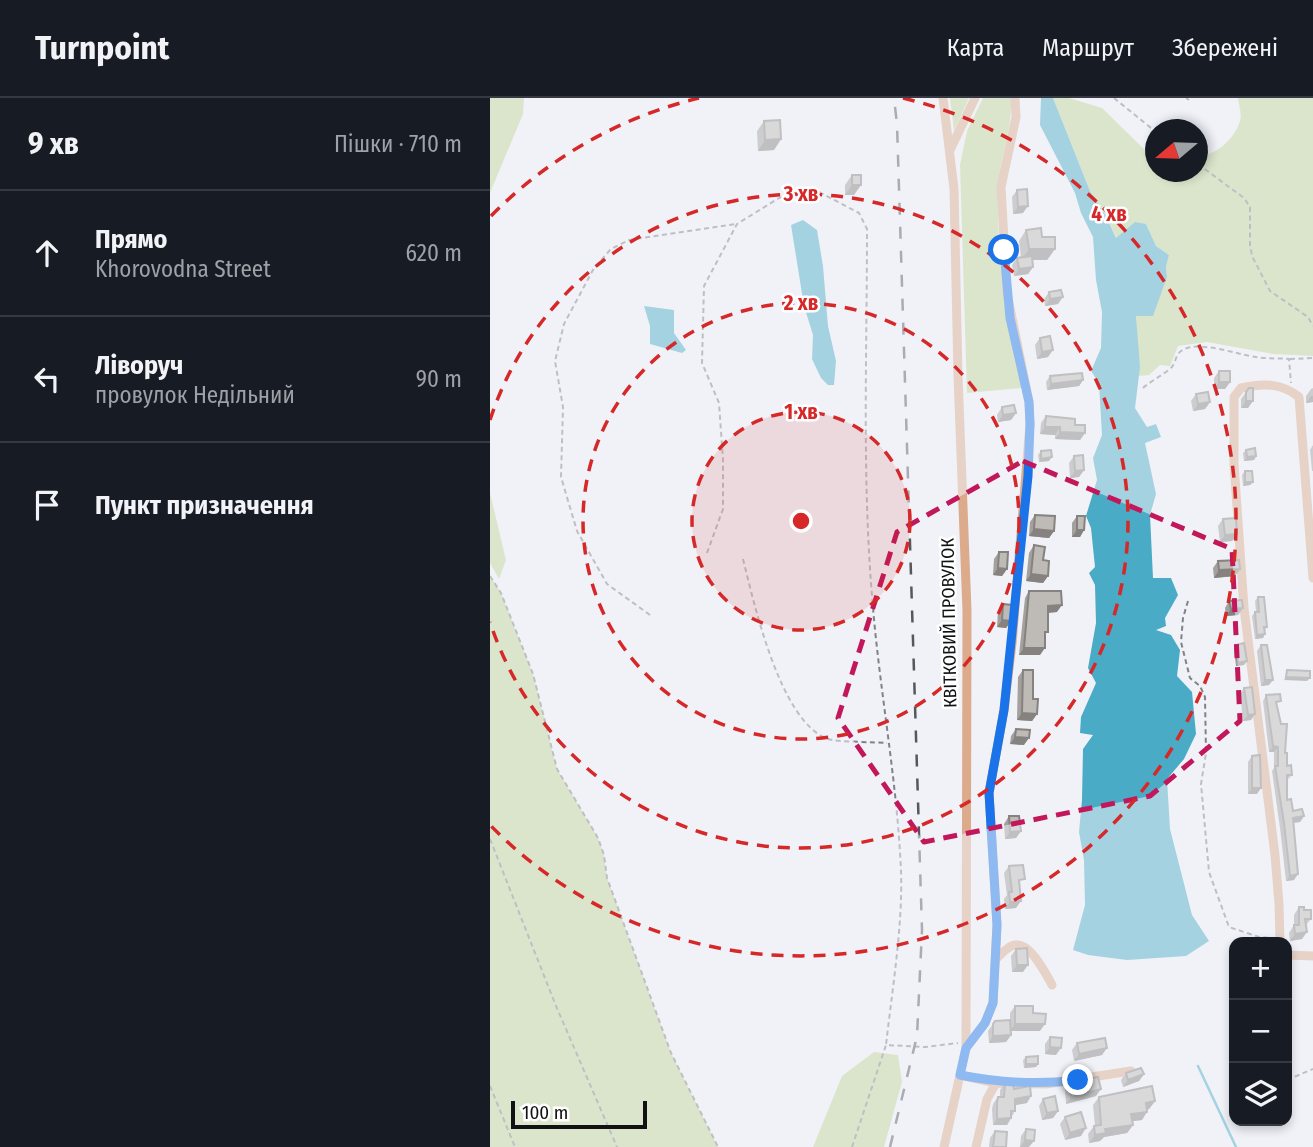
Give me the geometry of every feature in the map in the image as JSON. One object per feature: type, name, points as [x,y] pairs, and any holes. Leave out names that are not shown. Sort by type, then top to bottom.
[{"type":"street","name":"КВІТКОВИЙ ПРОВУЛОК","points":[[943,98],[954,189],[967,611],[966,1045],[944,1147]]},
{"type":"street","points":[[949,151],[975,98]]},
{"type":"street","points":[[966,1045],[989,1015],[993,1003],[997,925],[989,793],[1004,710],[1012,643],[1030,424],[1029,402],[1007,293],[1001,187],[1016,117],[1015,98]]},
{"type":"street","points":[[1280,937],[1275,855],[1244,608],[1234,464],[1234,397],[1241,388],[1286,387],[1298,397],[1313,578]]},
{"type":"street","points":[[996,959],[1012,945],[1019,944],[1027,948],[1043,967],[1052,985]]},
{"type":"street","points":[[1292,955],[1313,956]]},
{"type":"street","points":[[960,1075],[996,1083],[1046,1084],[1131,1071]]},
{"type":"street","points":[[976,1147],[987,1099],[996,1083]]},
{"type":"path","points":[[1114,98],[1145,123]]},
{"type":"path","points":[[1208,171],[1244,198],[1250,207],[1252,256],[1270,291],[1308,317],[1313,326]]},
{"type":"path","points":[[650,615],[607,584],[577,531],[561,477],[563,407],[555,361],[564,324],[594,268],[611,249],[629,240],[737,224],[779,198],[819,192],[859,213],[867,229],[867,468],[872,595],[888,743],[895,776],[901,874],[886,1045],[852,1147]]},
{"type":"path","points":[[707,553],[723,509],[723,460],[719,403],[702,363],[704,286],[737,224]]},
{"type":"path","points":[[1143,388],[1174,365],[1179,352],[1188,347],[1208,347],[1259,358],[1313,358]]},
{"type":"path","points":[[1289,359],[1291,391]]},
{"type":"path","points":[[743,559],[761,630],[777,674],[805,722],[828,739],[888,743]]},
{"type":"path","points":[[490,576],[502,593],[533,674],[557,769],[598,838],[604,855],[607,878],[671,1053],[718,1147]]},
{"type":"path","points":[[1188,601],[1182,618],[1181,642],[1190,678],[1200,685],[1205,697],[1206,752],[1201,784],[1209,872],[1229,927],[1259,937]]},
{"type":"path","points":[[490,839],[556,1006],[617,1147]]},
{"type":"path","points":[[886,1045],[966,1045]]},
{"type":"path","points":[[1292,1078],[1313,1069]]},
{"type":"path","points":[[490,1086],[516,1147]]},
{"type":"highlighted area","points":[[1023,461],[1232,549],[1240,721],[1150,796],[924,842],[838,718],[897,532]]},
{"type":"green space","points":[[490,98],[524,98],[523,114],[490,193]]},
{"type":"green space","points":[[950,98],[969,98],[954,131]]},
{"type":"green space","points":[[983,98],[1011,98],[1010,121],[999,177],[998,214],[1004,290],[1022,388],[967,393],[960,165],[967,131]]},
{"type":"green space","points":[[1053,98],[1069,98],[1102,108],[1145,150],[1145,182],[1208,182],[1208,154],[1229,140],[1240,121],[1238,98],[1313,98],[1313,356],[1273,354],[1207,342],[1178,346],[1170,366],[1160,365],[1149,375],[1139,376],[1136,316],[1167,277],[1169,255],[1156,246],[1146,224],[1117,239],[1090,191]]},
{"type":"green space","points":[[490,493],[506,560],[499,579],[490,563]]},
{"type":"green space","points":[[490,576],[501,593],[533,674],[557,769],[598,838],[604,855],[607,878],[671,1053],[718,1147],[490,1147]]},
{"type":"green space","points":[[874,1052],[898,1055],[902,1082],[884,1147],[813,1147],[842,1076]]},
{"type":"water","points":[[1041,98],[1053,98],[1090,191],[1116,238],[1135,222],[1146,224],[1156,246],[1169,255],[1167,277],[1153,316],[1136,316],[1140,367],[1135,408],[1147,427],[1156,424],[1161,437],[1145,443],[1156,494],[1150,515],[1153,578],[1171,578],[1178,595],[1165,618],[1166,626],[1156,630],[1171,635],[1180,650],[1177,676],[1192,692],[1196,734],[1184,759],[1167,779],[1170,829],[1192,915],[1209,941],[1186,956],[1127,960],[1088,955],[1073,950],[1085,905],[1084,860],[1079,832],[1083,749],[1093,735],[1080,733],[1081,717],[1096,683],[1088,668],[1096,623],[1095,585],[1089,573],[1095,567],[1091,528],[1086,516],[1097,480],[1093,458],[1102,435],[1099,383],[1091,371],[1101,348],[1102,312],[1096,280],[1093,237],[1075,193],[1040,125]]},
{"type":"water","points":[[803,220],[817,230],[828,326],[836,361],[834,385],[828,385],[821,378],[812,359],[813,335],[804,306],[791,225]]},
{"type":"water","points":[[644,306],[674,310],[674,333],[686,350],[682,353],[650,344],[650,326]]},
{"type":"building","points":[[780,120],[781,139],[765,140],[764,121]]},
{"type":"building","points":[[852,175],[861,175],[861,185],[852,185]]},
{"type":"building","points":[[1027,189],[1028,206],[1018,207],[1017,190]]},
{"type":"building","points":[[1041,228],[1042,237],[1055,237],[1055,249],[1029,249],[1026,230]]},
{"type":"building","points":[[1032,256],[1033,267],[1019,269],[1017,258]]},
{"type":"building","points":[[1061,290],[1063,297],[1050,299],[1049,292]]},
{"type":"building","points":[[1050,336],[1053,350],[1042,352],[1040,338]]},
{"type":"building","points":[[1219,371],[1230,371],[1230,382],[1219,382]]},
{"type":"building","points":[[1082,373],[1083,380],[1051,384],[1050,376]]},
{"type":"building","points":[[1249,388],[1253,388],[1253,401],[1246,401]]},
{"type":"building","points":[[1208,392],[1210,402],[1198,404],[1196,394]]},
{"type":"building","points":[[1014,405],[1016,413],[1003,415],[1002,407]]},
{"type":"building","points":[[1046,416],[1075,419],[1075,425],[1085,425],[1085,433],[1060,432],[1060,427],[1045,427]]},
{"type":"building","points":[[1255,448],[1256,456],[1247,457],[1246,450]]},
{"type":"building","points":[[1051,450],[1052,457],[1041,459],[1041,451]]},
{"type":"building","points":[[1083,455],[1084,470],[1075,471],[1074,456]]},
{"type":"building","points":[[1245,471],[1252,471],[1253,482],[1245,482]]},
{"type":"building","points":[[1035,515],[1055,516],[1054,531],[1034,529]]},
{"type":"building","points":[[1077,516],[1085,516],[1084,530],[1077,530]]},
{"type":"building","points":[[1236,518],[1237,534],[1225,535],[1223,519]]},
{"type":"building","points":[[1034,545],[1045,547],[1043,560],[1049,561],[1048,576],[1031,574]]},
{"type":"building","points":[[999,552],[1008,552],[1007,569],[998,568]]},
{"type":"building","points":[[1239,560],[1240,569],[1219,570],[1218,561]]},
{"type":"building","points":[[1029,591],[1061,591],[1062,605],[1048,606],[1045,648],[1024,648]]},
{"type":"building","points":[[1258,597],[1264,597],[1267,627],[1264,627],[1265,634],[1257,635],[1255,612],[1259,612]]},
{"type":"building","points":[[1242,600],[1243,608],[1231,609],[1229,601]]},
{"type":"building","points":[[1003,604],[1012,605],[1011,621],[1002,620]]},
{"type":"building","points":[[1244,643],[1247,661],[1238,663],[1236,645]]},
{"type":"building","points":[[1261,645],[1267,645],[1273,680],[1265,680]]},
{"type":"building","points":[[1023,670],[1033,670],[1033,699],[1038,699],[1037,714],[1022,713]]},
{"type":"building","points":[[1287,670],[1310,671],[1310,678],[1286,677]]},
{"type":"building","points":[[1252,687],[1255,714],[1248,715],[1244,688]]},
{"type":"building","points":[[1280,694],[1281,701],[1276,702],[1281,724],[1287,724],[1285,753],[1292,775],[1287,775],[1287,800],[1291,799],[1293,811],[1302,809],[1304,816],[1293,818],[1298,874],[1290,876],[1275,766],[1278,766],[1278,747],[1273,746],[1266,695]]},
{"type":"building","points":[[1016,729],[1030,730],[1029,738],[1015,737]]},
{"type":"building","points":[[1260,755],[1261,788],[1252,788],[1252,756]]},
{"type":"building","points":[[1009,816],[1019,816],[1021,831],[1010,832]]},
{"type":"building","points":[[1023,865],[1025,879],[1019,880],[1021,901],[1010,902],[1009,892],[1012,892],[1009,866]]},
{"type":"building","points":[[1299,907],[1311,910],[1311,919],[1305,919],[1307,932],[1295,934],[1294,925],[1299,925]]},
{"type":"building","points":[[1027,948],[1028,965],[1017,965],[1016,949]]},
{"type":"building","points":[[1015,1006],[1033,1006],[1033,1013],[1046,1014],[1045,1024],[1015,1024]]},
{"type":"building","points":[[1010,1020],[1011,1035],[993,1036],[995,1021]]},
{"type":"building","points":[[1050,1037],[1062,1038],[1061,1048],[1050,1047]]},
{"type":"building","points":[[1105,1038],[1107,1048],[1079,1054],[1077,1043]]},
{"type":"building","points":[[1038,1056],[1038,1064],[1026,1064],[1026,1057]]},
{"type":"building","points":[[1141,1068],[1144,1074],[1128,1080],[1126,1073]]},
{"type":"building","points":[[1098,1077],[1101,1089],[1071,1097],[1070,1082]]},
{"type":"building","points":[[1005,1083],[1013,1084],[1014,1089],[1030,1086],[1031,1096],[1015,1099],[1015,1111],[1011,1111],[1011,1118],[997,1119],[998,1097],[1004,1097]]},
{"type":"building","points":[[1152,1086],[1155,1101],[1146,1103],[1147,1112],[1131,1114],[1133,1125],[1105,1129],[1106,1133],[1095,1135],[1094,1126],[1101,1125],[1099,1097]]},
{"type":"building","points":[[1055,1096],[1058,1111],[1047,1113],[1043,1099]]},
{"type":"building","points":[[1081,1112],[1086,1128],[1070,1133],[1065,1117]]},
{"type":"building","points":[[1026,1129],[1035,1130],[1034,1141],[1025,1140]]},
{"type":"building","points":[[995,1131],[1007,1132],[1006,1147],[993,1147]]},
{"type":"waterway","points":[[1198,1066],[1236,1147]]},
{"type":"railway","points":[[890,1147],[917,1036],[922,930],[897,124],[894,98]]},
{"type":"route","points":[[1004,250],[1010,318],[1029,402],[1028,476],[1004,710],[989,783],[997,925],[993,1003],[985,1023],[966,1048],[960,1075],[996,1083],[1046,1084],[1078,1080]]}]
